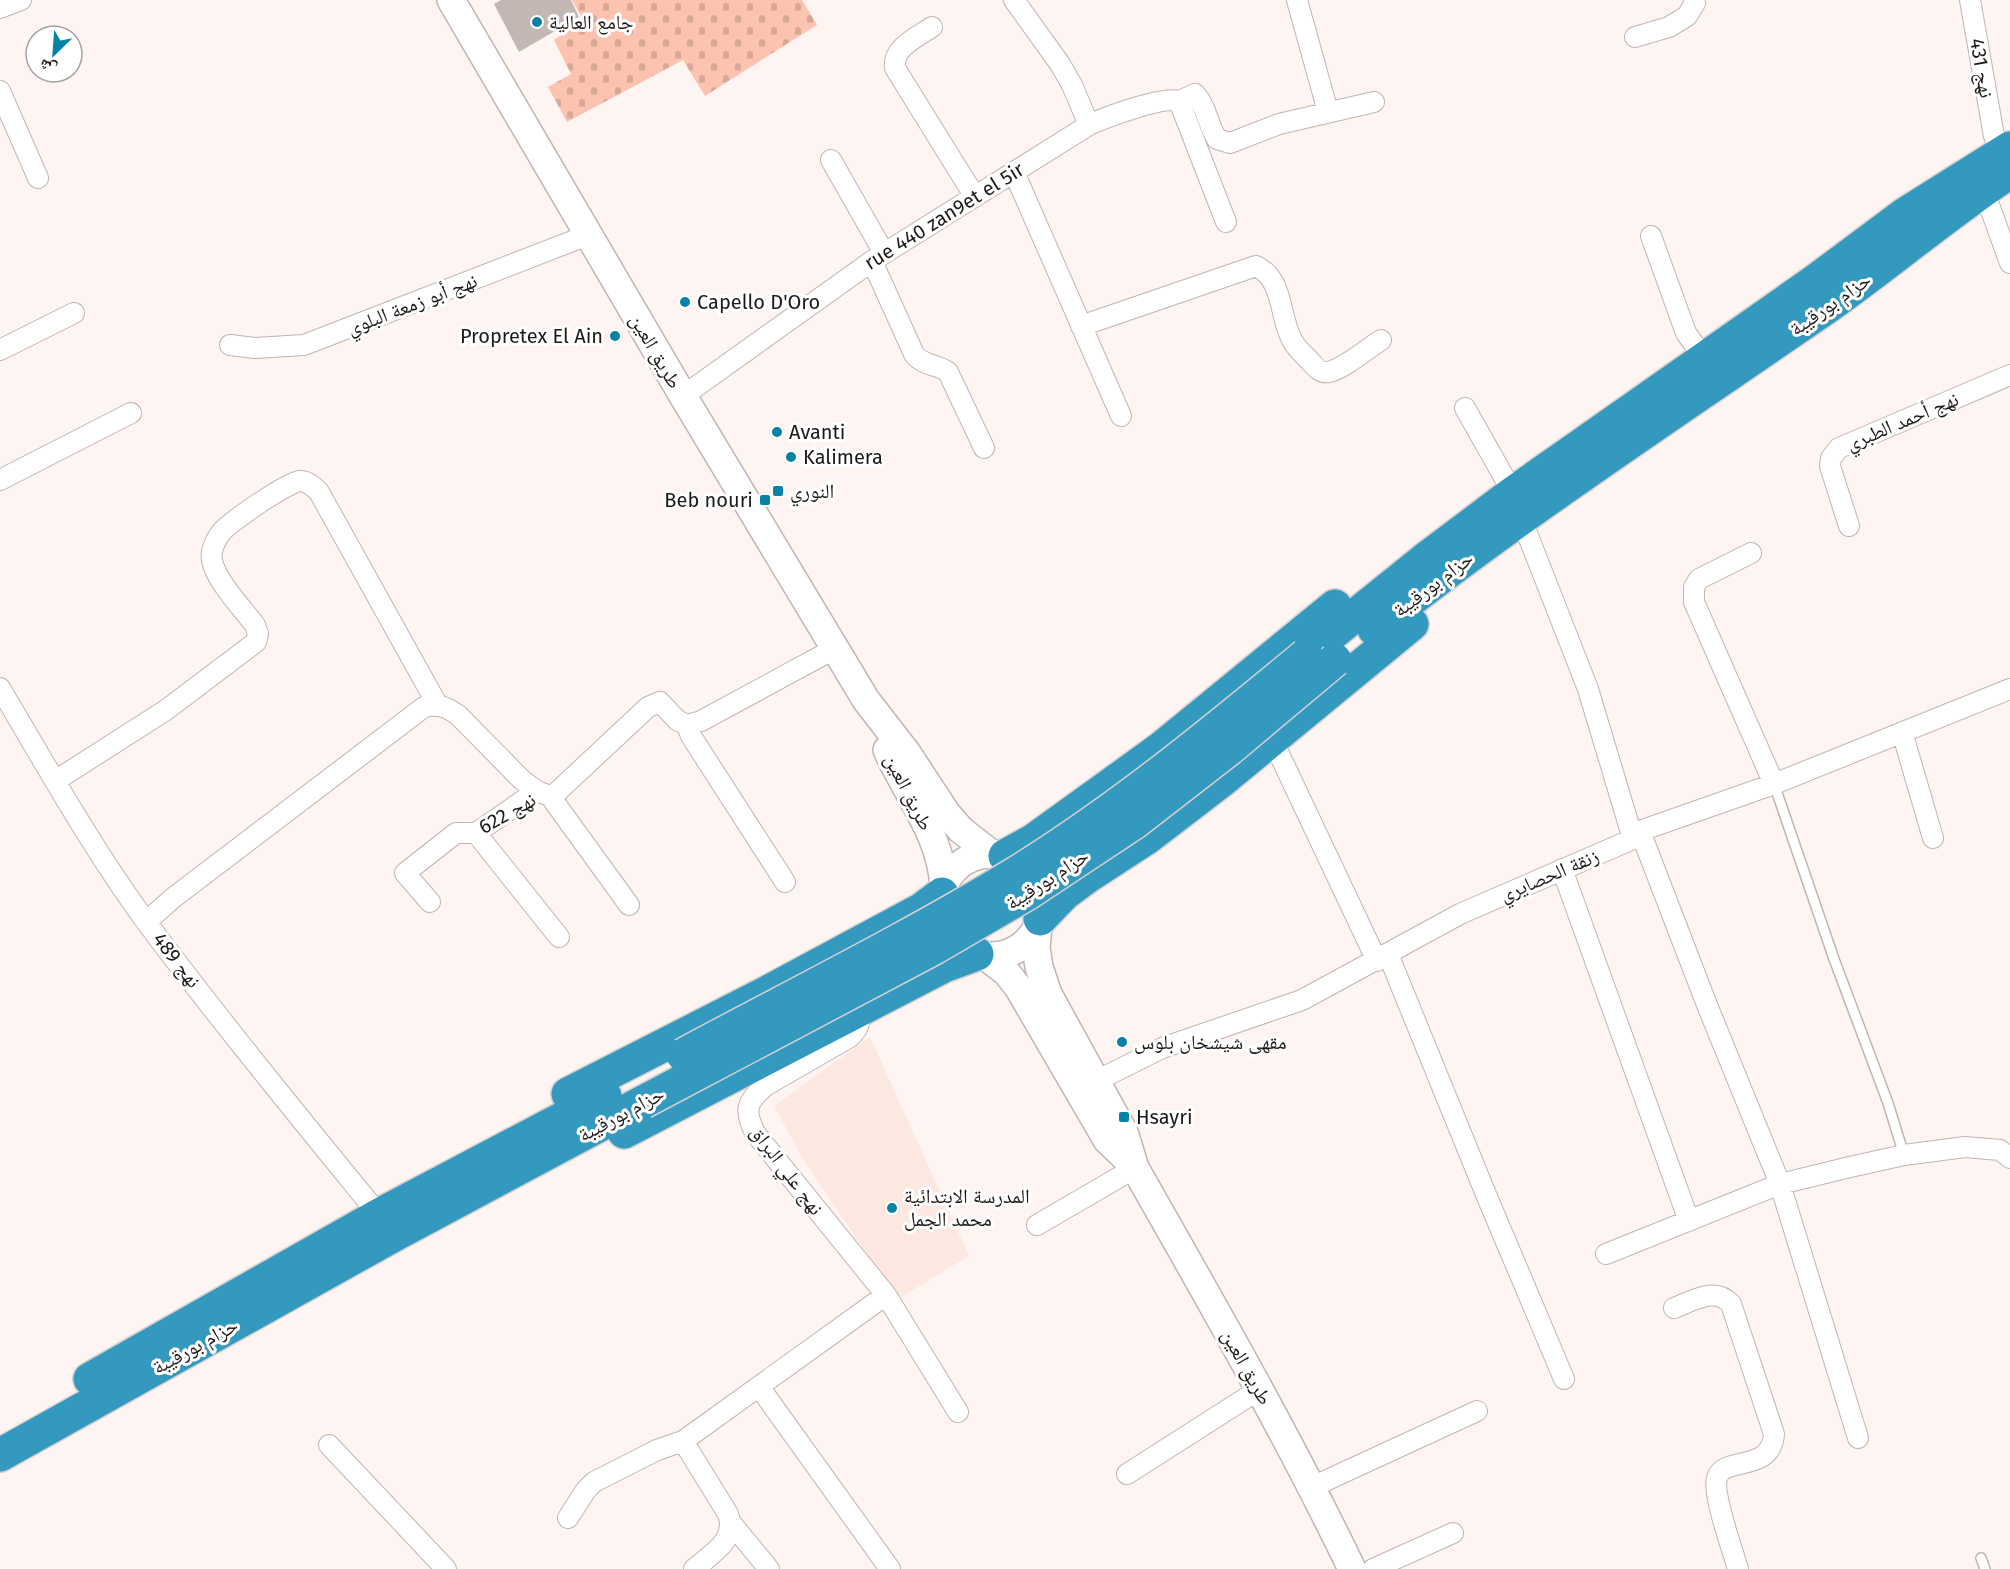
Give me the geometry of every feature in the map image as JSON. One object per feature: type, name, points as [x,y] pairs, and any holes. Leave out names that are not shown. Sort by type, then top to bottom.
[{"type":"highway","name":"حزام بورقيبة","points":[[1517,506],[1704,358],[1905,214],[2005,136]]},
{"type":"highway","name":"حزام بورقيبة","points":[[0,1430],[388,1220],[638,1092],[1013,874],[1121,804],[1329,651],[1424,560],[1517,506],[1843,296],[1997,189],[2010,172]]},
{"type":"highway","points":[[1039,923],[1064,894],[1147,838],[1442,599],[1517,506]]},
{"type":"highway","points":[[999,855],[1034,840],[1160,750],[1360,585],[1429,533],[1517,506]]},
{"type":"highway","points":[[388,1220],[496,1131],[922,909],[943,890]]},
{"type":"highway","points":[[388,1220],[539,1174],[944,966],[981,955]]},
{"type":"highway","name":"حزام بورقيبة","points":[[0,1455],[388,1220]]},
{"type":"main road","name":"طريق العين","points":[[451,0],[588,236],[866,700],[907,753],[947,814],[961,830],[999,855]]},
{"type":"main road","name":"طريق العين","points":[[866,700],[893,764],[937,846],[943,866],[943,890]]},
{"type":"main road","points":[[999,855],[1021,863],[1034,876],[1041,892],[1042,910],[1039,923],[1029,940],[1016,950],[1001,956],[981,955],[969,952],[946,930],[941,914],[943,890],[956,868],[970,858],[999,855]]},
{"type":"main road","name":"طريق العين","points":[[1039,923],[1036,948],[1039,967],[1048,994],[1124,1132],[1135,1168],[1260,1389],[1353,1569]]},
{"type":"main road","name":"طريق العين","points":[[981,955],[1006,972],[1018,987],[1107,1140],[1135,1168]]},
{"type":"street","points":[[0,8],[21,0]]},
{"type":"street","points":[[1014,0],[1064,69],[1089,125]]},
{"type":"street","points":[[1297,0],[1328,112],[1374,102]]},
{"type":"street","points":[[1635,37],[1669,27],[1686,16],[1695,3],[1694,0]]},
{"type":"street","name":"نهج 431","points":[[1970,0],[2005,136]]},
{"type":"street","points":[[932,27],[897,53],[894,60],[895,68],[975,197]]},
{"type":"street","points":[[0,90],[38,178]]},
{"type":"street","name":"rue 440 zan9et el 5ir","points":[[683,396],[878,257],[1089,125],[1116,114],[1168,99],[1179,101],[1195,94],[1200,99],[1210,128],[1217,138],[1230,142],[1279,124],[1328,112]]},
{"type":"street","points":[[1179,101],[1226,222]]},
{"type":"street","points":[[831,160],[878,257],[914,354],[924,363],[943,368],[948,372],[984,448]]},
{"type":"street","points":[[1014,172],[1121,416]]},
{"type":"street","points":[[1997,189],[2010,263]]},
{"type":"street","name":"نهج أبو زمعة البلوي","points":[[230,345],[255,348],[304,345],[588,236]]},
{"type":"street","points":[[1651,236],[1686,333],[1704,358]]},
{"type":"street","points":[[1081,326],[1256,266],[1268,274],[1275,284],[1292,340],[1314,367],[1321,372],[1338,368],[1381,340]]},
{"type":"street","points":[[0,350],[74,313]]},
{"type":"street","name":"نهج أحمد الطبري","points":[[1849,526],[1830,466],[1831,458],[1839,448],[2010,375]]},
{"type":"street","points":[[1465,408],[1517,506],[1588,689],[1637,835],[1780,1184],[1858,1438]]},
{"type":"street","points":[[0,480],[131,413]]},
{"type":"street","points":[[55,782],[166,710],[256,642],[258,634],[255,625],[220,579],[212,560],[213,548],[221,532],[281,488],[300,481],[312,484],[319,492],[437,704]]},
{"type":"street","points":[[1751,553],[1699,579],[1693,594],[1694,602],[1774,783]]},
{"type":"street","points":[[687,725],[701,721],[834,649]]},
{"type":"street","name":"نهج 489","points":[[0,688],[81,825],[146,922],[247,1053],[388,1220]]},
{"type":"street","name":"زنقة الحصايري","points":[[1096,1081],[1162,1048],[1302,1000],[1383,958],[1460,914],[1637,835],[2010,689]]},
{"type":"street","name":"نهج 622","points":[[430,902],[405,873],[456,833],[476,833],[544,793],[556,793],[648,707],[658,702],[666,707],[677,720],[687,725],[697,746],[785,882]]},
{"type":"street","points":[[146,922],[173,898],[424,707],[437,704],[447,707],[458,715],[522,780],[544,793],[628,906]]},
{"type":"street","points":[[1902,732],[1933,838]]},
{"type":"street","points":[[1272,739],[1383,958],[1564,1379]]},
{"type":"street","points":[[476,833],[559,938]]},
{"type":"street","points":[[1562,869],[1689,1221]]},
{"type":"street","name":"نهج علي البراق","points":[[856,1011],[860,1021],[859,1028],[850,1036],[765,1086],[753,1096],[748,1111],[755,1133],[886,1295]]},
{"type":"street","points":[[1606,1254],[1780,1184],[1904,1155],[1965,1147],[2000,1150],[2010,1158]]},
{"type":"street","points":[[1037,1225],[1135,1168]]},
{"type":"street","points":[[568,1518],[586,1490],[594,1482],[657,1450],[683,1441],[760,1388],[886,1295],[958,1412]]},
{"type":"street","points":[[1674,1308],[1708,1295],[1726,1298],[1731,1304],[1774,1434],[1772,1448],[1769,1452],[1726,1469],[1719,1473],[1717,1478],[1717,1493],[1738,1569]]},
{"type":"street","points":[[760,1388],[890,1569]]},
{"type":"street","points":[[1126,1474],[1260,1389]]},
{"type":"street","points":[[1312,1487],[1477,1412]]},
{"type":"street","points":[[683,1441],[731,1522],[769,1569]]},
{"type":"street","points":[[329,1445],[443,1568]]},
{"type":"street","points":[[694,1569],[727,1541],[731,1522]]},
{"type":"street","points":[[1373,1569],[1453,1533]]},
{"type":"lane","points":[[1774,783],[1834,959],[1888,1103],[1904,1155]]},
{"type":"lane","points":[[1981,1558],[1985,1569]]},
{"type":"shaded area","name":"المدرسة الابتدائية محمد الجمل","points":[[870,1037],[969,1256],[898,1299],[804,1161],[774,1106]]},
{"type":"green space","points":[[572,0],[802,0],[817,25],[705,96],[683,60],[567,122],[548,87],[571,74],[554,40],[583,20]]},
{"type":"building","name":"جامع العالية","points":[[501,0],[571,0],[579,17],[519,52],[494,4]]},
{"type":"place","name":"جامع العالية","points":[[537,22]]},
{"type":"place","name":"Capello D'Oro","points":[[685,302]]},
{"type":"place","name":"Propretex El Ain","points":[[615,336]]},
{"type":"place","name":"Avanti","points":[[777,432]]},
{"type":"place","name":"Kalimera","points":[[791,457]]},
{"type":"place","name":"النوري","points":[[778,491]]},
{"type":"place","name":"Beb nouri","points":[[765,500]]},
{"type":"place","name":"مقهى شيشخان بلوس","points":[[1122,1042]]},
{"type":"place","name":"Hsayri","points":[[1124,1117]]},
{"type":"place","name":"المدرسة الابتدائية محمد الجمل","points":[[892,1208]]}]
